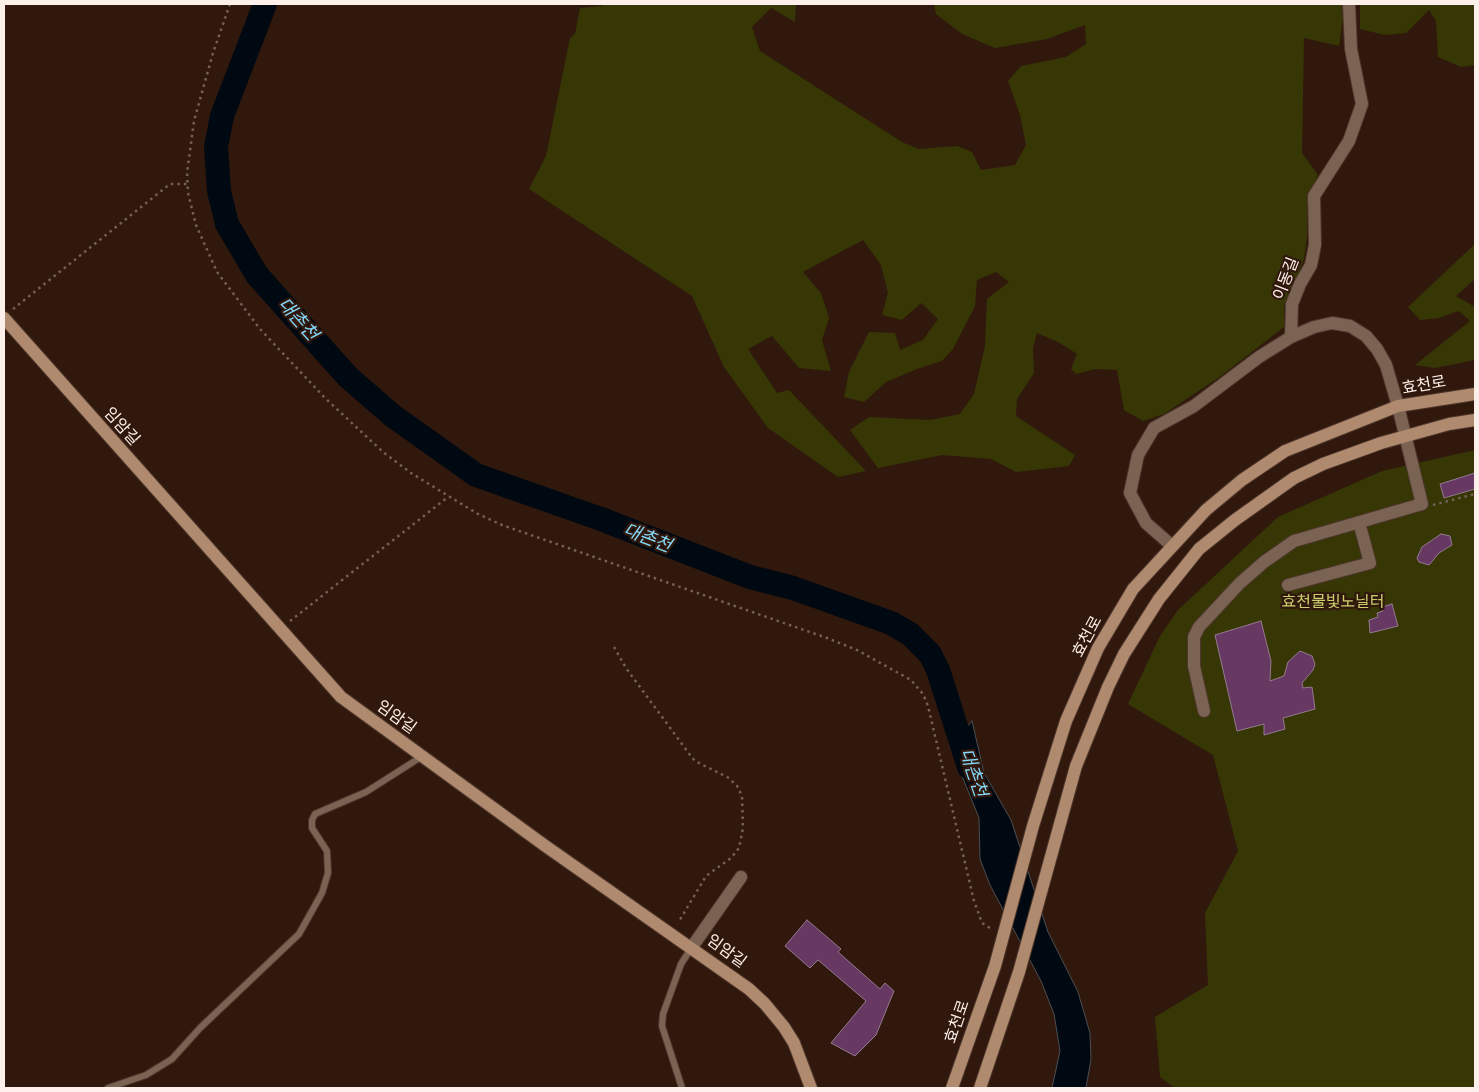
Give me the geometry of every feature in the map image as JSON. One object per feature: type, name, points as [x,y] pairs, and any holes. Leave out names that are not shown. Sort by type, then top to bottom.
[{"type":"main road","name":"임암길","points":[[8,314],[279,629],[353,708],[692,947],[765,1004],[794,1043],[808,1086]]},
{"type":"main road","name":"효천로","points":[[952,1088],[995,966],[1033,826],[1066,721],[1098,648],[1133,589],[1171,545],[1206,510],[1235,486],[1285,451],[1398,406],[1475,394]]},
{"type":"main road","points":[[980,1088],[1019,972],[1076,766],[1108,687],[1124,654],[1159,599],[1188,562],[1235,520],[1294,478],[1323,464],[1407,435],[1475,420]]},
{"type":"street","name":"이동길","points":[[1291,337],[1292,304],[1311,264],[1315,245],[1314,196],[1349,141],[1362,104],[1351,50],[1350,4]]},
{"type":"street","points":[[1171,545],[1146,523],[1130,493],[1138,455],[1154,428],[1194,406],[1259,357],[1291,337],[1314,327],[1332,323],[1350,326],[1366,336],[1386,365],[1407,435],[1422,504],[1307,536],[1283,548],[1239,584],[1199,627],[1194,637],[1192,656],[1204,711]]},
{"type":"street","points":[[1288,585],[1370,563],[1360,522]]},
{"type":"street","points":[[692,947],[741,877]]},
{"type":"lane","points":[[108,1088],[146,1075],[172,1059],[200,1028],[299,934],[322,893],[328,873],[328,852],[312,828],[312,820],[316,814],[366,792],[421,757]]},
{"type":"lane","points":[[682,1088],[662,1026],[662,1020],[681,964],[692,947]]},
{"type":"path","points":[[230,4],[212,53],[196,113],[187,184],[190,206],[204,245],[227,286],[260,329],[359,431],[411,473],[448,497],[502,525],[857,650],[910,680],[923,694],[928,706],[982,923],[988,928],[1004,934]]},
{"type":"path","points":[[8,314],[170,184],[187,184]]},
{"type":"path","points":[[1422,504],[1438,505],[1475,494]]},
{"type":"path","points":[[279,629],[448,497]]},
{"type":"path","points":[[614,647],[626,668],[695,761],[729,778],[737,786],[742,796],[743,828],[739,848],[731,858],[706,876],[671,933]]},
{"type":"green space","points":[[603,4],[796,4],[795,22],[771,8],[752,27],[760,51],[902,142],[919,149],[957,146],[972,152],[981,170],[1015,165],[1026,145],[1020,115],[1008,81],[1021,66],[1066,57],[1086,44],[1085,25],[1047,39],[995,48],[962,34],[936,14],[934,4],[1342,4],[1343,18],[1339,46],[1304,38],[1302,153],[1318,175],[1307,199],[1307,236],[1304,259],[1284,308],[1284,327],[1221,376],[1164,414],[1143,421],[1124,410],[1117,370],[1095,369],[1076,374],[1071,369],[1077,354],[1058,342],[1037,333],[1033,348],[1034,373],[1017,399],[1016,416],[1075,455],[1069,466],[1016,472],[991,459],[942,455],[878,468],[850,430],[869,417],[930,420],[960,414],[974,394],[985,346],[987,299],[1009,282],[996,272],[977,280],[975,306],[953,349],[942,361],[886,382],[864,402],[844,397],[849,372],[869,332],[895,333],[900,350],[923,340],[938,319],[921,303],[902,320],[882,315],[888,293],[881,265],[863,240],[803,272],[821,293],[829,318],[822,340],[831,371],[799,368],[772,336],[748,349],[777,393],[789,390],[866,471],[838,477],[768,428],[724,367],[692,296],[529,189],[546,156],[570,38],[575,34],[580,8],[601,6]]},
{"type":"green space","points":[[1360,4],[1475,4],[1475,65],[1461,67],[1438,57],[1436,21],[1429,10],[1406,33],[1385,35],[1360,29]]},
{"type":"green space","points":[[1475,244],[1475,279],[1456,296],[1475,307],[1475,360],[1435,368],[1415,365],[1470,321],[1459,311],[1439,318],[1420,320],[1408,307]]},
{"type":"green space","name":"효천물빛노닐터","points":[[1475,450],[1475,1088],[1175,1088],[1160,1077],[1155,1017],[1208,985],[1205,913],[1238,851],[1213,755],[1128,704],[1160,636],[1178,610],[1278,517],[1382,471]]},
{"type":"water","points":[[972,721],[984,773],[1011,820],[1048,932],[1078,992],[1090,1033],[1091,1059],[1086,1088],[1052,1088],[1060,1051],[1054,1014],[1041,981],[990,885],[980,859],[979,818],[950,746]]},
{"type":"building","points":[[1475,473],[1475,489],[1444,498],[1440,484]]},
{"type":"building","points":[[1441,534],[1450,536],[1452,545],[1439,553],[1429,565],[1419,562],[1417,558],[1422,547]]},
{"type":"building","points":[[1392,604],[1398,626],[1370,633],[1369,620],[1378,617],[1377,613],[1383,611],[1382,607]]},
{"type":"building","points":[[1261,621],[1271,661],[1270,681],[1284,676],[1288,662],[1300,651],[1312,656],[1315,664],[1313,670],[1302,683],[1303,688],[1312,687],[1315,709],[1283,718],[1285,729],[1264,735],[1264,724],[1237,731],[1215,635]]},
{"type":"building","points":[[807,920],[841,949],[838,952],[880,989],[885,983],[894,991],[876,1035],[855,1056],[831,1043],[866,1001],[818,960],[810,968],[785,946]]},
{"type":"waterway","name":"대촌천","points":[[265,4],[222,116],[216,147],[219,191],[227,224],[257,275],[348,377],[393,416],[476,475],[601,519],[750,577],[793,588],[891,623],[910,634],[930,654],[938,670],[969,767]]}]
